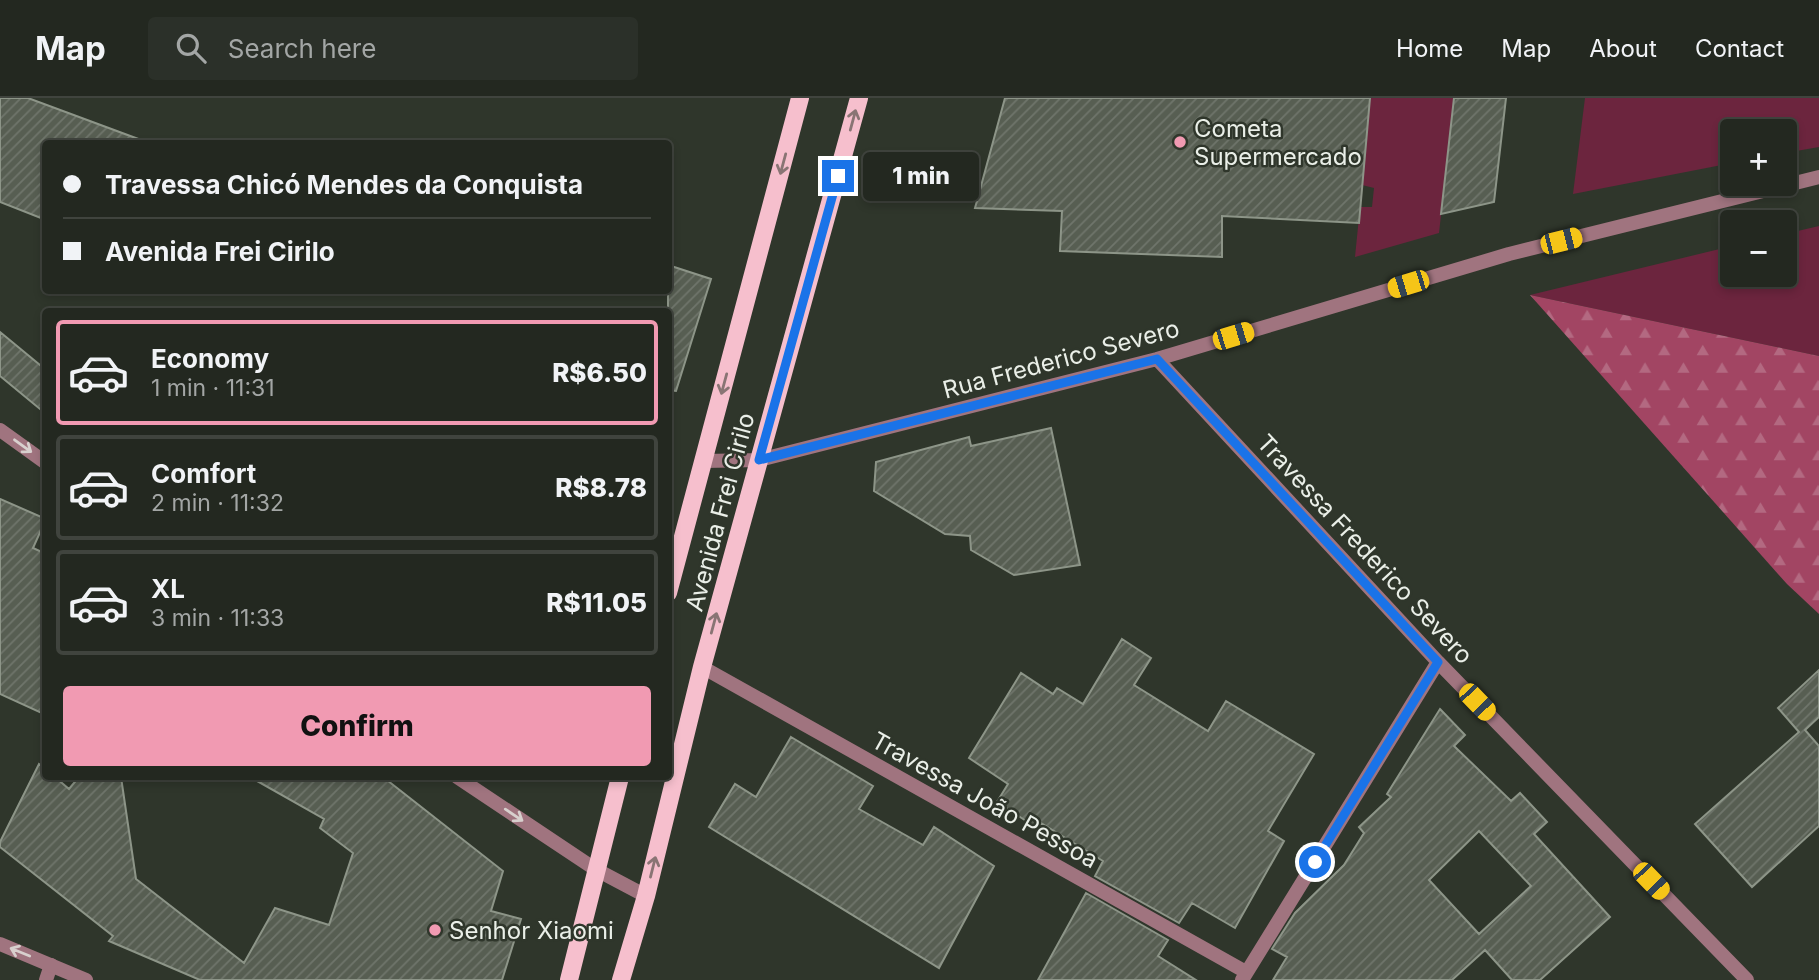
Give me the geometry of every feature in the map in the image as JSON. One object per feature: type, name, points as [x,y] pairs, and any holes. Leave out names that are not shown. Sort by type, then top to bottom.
[{"type":"main road","name":"Avenida Frei Cirilo","points":[[672,578],[800,98]]},
{"type":"main road","name":"Avenida Frei Cirilo","points":[[621,980],[646,896],[702,667],[859,98]]},
{"type":"main road","points":[[569,980],[619,780]]},
{"type":"street","name":"Rua Frederico Severo","points":[[704,461],[759,460],[1157,359],[1509,254],[1819,177]]},
{"type":"street","name":"Travessa Frederico Severo","points":[[1157,359],[1438,662],[1747,980]]},
{"type":"street","points":[[0,430],[42,460]]},
{"type":"street","points":[[1244,976],[1438,662]]},
{"type":"street","name":"Travessa João Pessoa","points":[[702,667],[1244,976]]},
{"type":"street","points":[[462,780],[595,869],[646,896]]},
{"type":"street","points":[[0,944],[86,980]]},
{"type":"street","points":[[46,980],[51,965]]},
{"type":"shaded area","points":[[1370,98],[1454,98],[1439,233],[1355,257],[1360,207],[1372,207],[1374,188],[1362,185]]},
{"type":"shaded area","points":[[1585,98],[1819,98],[1819,147],[1797,151],[1797,119],[1720,119],[1720,165],[1573,194]]},
{"type":"shaded area","points":[[1819,226],[1819,356],[1530,295],[1720,249],[1720,287],[1797,287],[1797,231]]},
{"type":"green space","points":[[1530,295],[1819,356],[1819,614],[1787,584]]},
{"type":"building","points":[[0,98],[28,98],[141,140],[42,140],[42,218],[0,202]]},
{"type":"building","name":"Cometa Supermercado","points":[[1005,98],[1370,98],[1359,223],[1222,216],[1222,257],[1060,251],[1062,211],[975,208]]},
{"type":"building","points":[[1454,98],[1506,98],[1494,202],[1441,214]]},
{"type":"building","points":[[672,266],[711,279],[676,391],[672,390],[672,308],[668,308],[668,294],[672,294]]},
{"type":"building","points":[[0,332],[42,367],[42,411],[0,376]]},
{"type":"building","points":[[1051,428],[1080,565],[1014,575],[971,550],[970,536],[945,534],[874,491],[876,462],[969,437],[971,446]]},
{"type":"building","points":[[0,499],[42,517],[42,528],[33,548],[42,552],[42,713],[0,694]]},
{"type":"building","points":[[1122,639],[1151,658],[1134,685],[1208,731],[1226,701],[1314,754],[1268,831],[1284,841],[1235,928],[1192,903],[1179,923],[1095,876],[1103,861],[1041,823],[1037,828],[997,802],[1008,784],[969,758],[1021,673],[1053,694],[1057,688],[1083,704]]},
{"type":"building","points":[[1819,670],[1819,717],[1805,730],[1819,746],[1819,826],[1752,887],[1695,824],[1799,732],[1778,708]]},
{"type":"building","points":[[1440,709],[1465,735],[1454,746],[1511,801],[1520,793],[1547,822],[1534,834],[1610,917],[1540,980],[1512,980],[1485,950],[1452,980],[1273,980],[1287,957],[1272,949],[1295,913],[1344,865],[1364,833],[1359,827],[1391,797],[1387,794]],"holes":[[[1479,831],[1531,886],[1479,934],[1429,880]]]},
{"type":"building","points":[[791,737],[873,786],[859,809],[923,845],[934,827],[994,866],[939,968],[709,827],[735,784],[756,797]]},
{"type":"building","points":[[39,764],[42,766],[42,780],[58,780],[69,789],[76,780],[121,780],[136,879],[244,963],[275,908],[329,925],[353,853],[320,828],[324,819],[255,780],[387,780],[503,871],[491,911],[521,919],[502,980],[200,980],[109,941],[113,936],[0,847],[0,842]]},
{"type":"building","points":[[1086,893],[1168,940],[1158,956],[1196,980],[1038,980]]},
{"type":"place","name":"Cometa Supermercado","points":[[1180,142]]},
{"type":"place","name":"Senhor Xiaomi","points":[[435,930]]},
{"type":"route","points":[[838,176],[759,460],[1157,359],[1438,662],[1315,862]]}]
